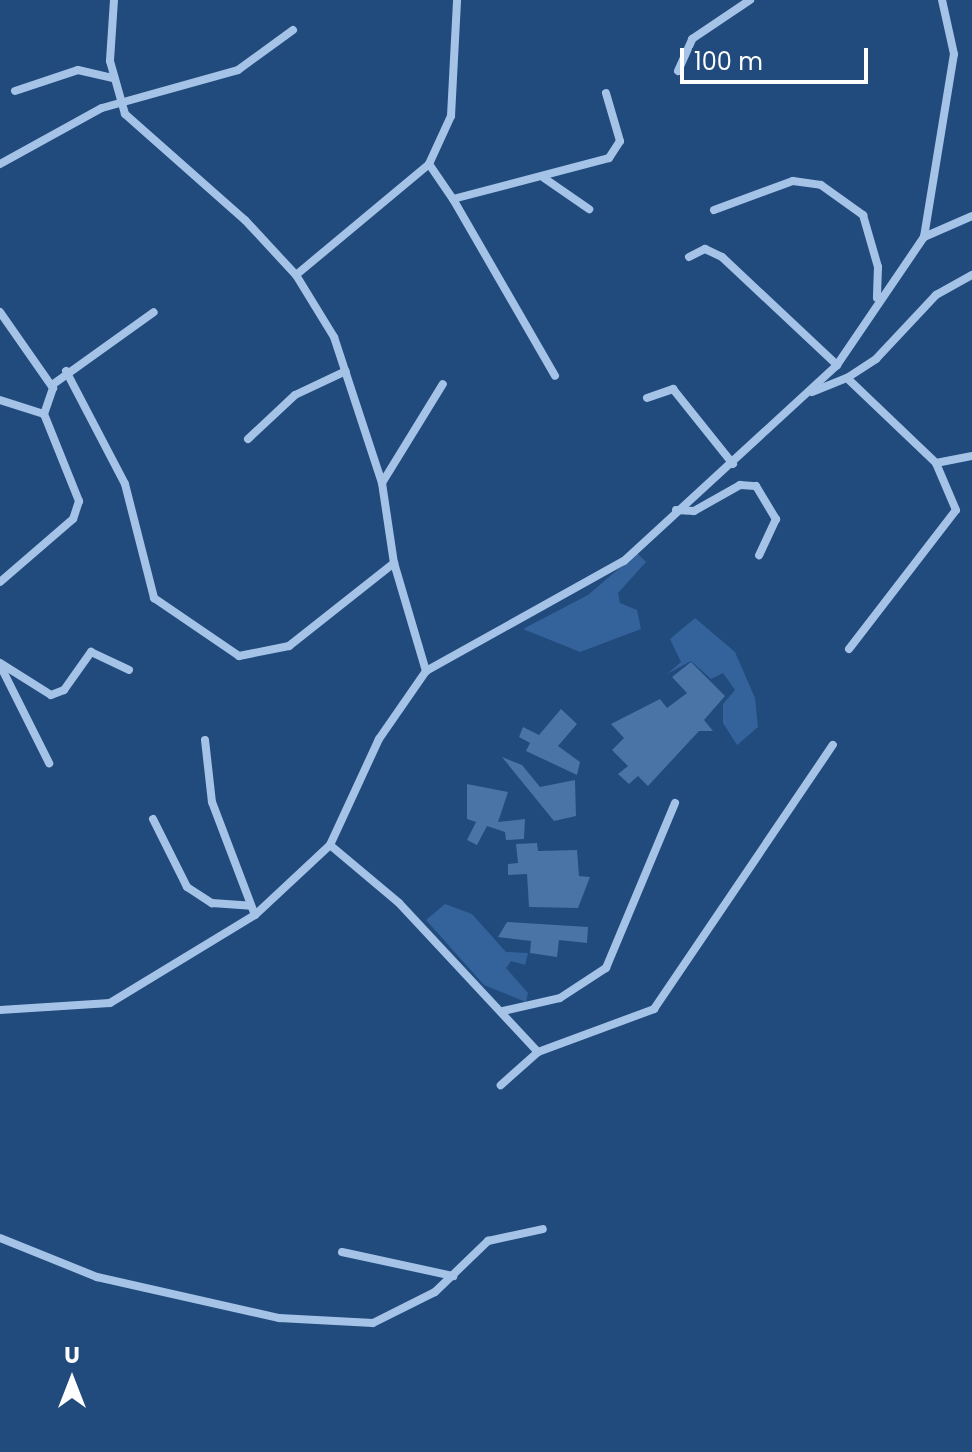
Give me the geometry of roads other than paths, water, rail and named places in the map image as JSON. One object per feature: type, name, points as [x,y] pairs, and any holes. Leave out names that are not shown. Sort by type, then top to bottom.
[{"type":"street","points":[[114,0],[112,78],[119,102],[296,275],[346,371],[382,483],[394,563],[426,671]]},
{"type":"street","points":[[296,275],[429,164],[451,116],[457,0]]},
{"type":"street","points":[[678,71],[692,39],[750,0]]},
{"type":"street","points":[[0,1010],[110,1003],[255,915],[330,845],[379,739],[426,671],[624,561],[676,510],[733,464],[837,365],[876,299],[924,237],[954,54],[942,0]]},
{"type":"street","points":[[0,164],[119,102],[238,70],[293,30]]},
{"type":"street","points":[[15,91],[78,70],[112,78]]},
{"type":"street","points":[[453,199],[544,178],[619,150],[606,93]]},
{"type":"street","points":[[429,164],[453,199],[555,376]]},
{"type":"street","points":[[544,178],[589,209]]},
{"type":"street","points":[[714,210],[793,181],[821,185],[863,215],[878,267],[876,299]]},
{"type":"street","points":[[924,237],[972,216]]},
{"type":"street","points":[[689,257],[705,249],[722,257],[837,365]]},
{"type":"street","points":[[808,394],[847,378],[876,359],[936,295],[972,275]]},
{"type":"street","points":[[0,312],[52,385],[54,402],[44,414]]},
{"type":"street","points":[[52,385],[66,371],[154,312]]},
{"type":"street","points":[[66,371],[125,484],[154,598],[239,656],[289,646],[394,563]]},
{"type":"street","points":[[248,439],[295,395],[346,371]]},
{"type":"street","points":[[847,378],[936,463],[956,510],[849,649]]},
{"type":"street","points":[[382,483],[443,384]]},
{"type":"street","points":[[647,398],[673,389],[733,464]]},
{"type":"street","points":[[0,400],[44,414]]},
{"type":"street","points":[[0,582],[78,510],[44,414]]},
{"type":"street","points":[[936,463],[972,456]]},
{"type":"street","points":[[676,510],[694,511],[740,485],[756,486],[776,519],[759,555]]},
{"type":"street","points":[[0,664],[51,695],[64,690],[91,652],[129,670]]},
{"type":"street","points":[[0,664],[49,763]]},
{"type":"street","points":[[205,740],[212,802],[255,915]]},
{"type":"street","points":[[501,1085],[538,1052],[654,1009],[833,745]]},
{"type":"street","points":[[503,1011],[560,998],[606,968],[675,803]]},
{"type":"street","points":[[153,819],[187,887],[212,903],[251,906]]},
{"type":"street","points":[[330,845],[373,877],[503,1011],[538,1052]]},
{"type":"street","points":[[0,1238],[97,1277],[279,1318],[391,1319],[453,1276],[488,1241],[543,1229]]},
{"type":"street","points":[[342,1252],[453,1276]]}]
